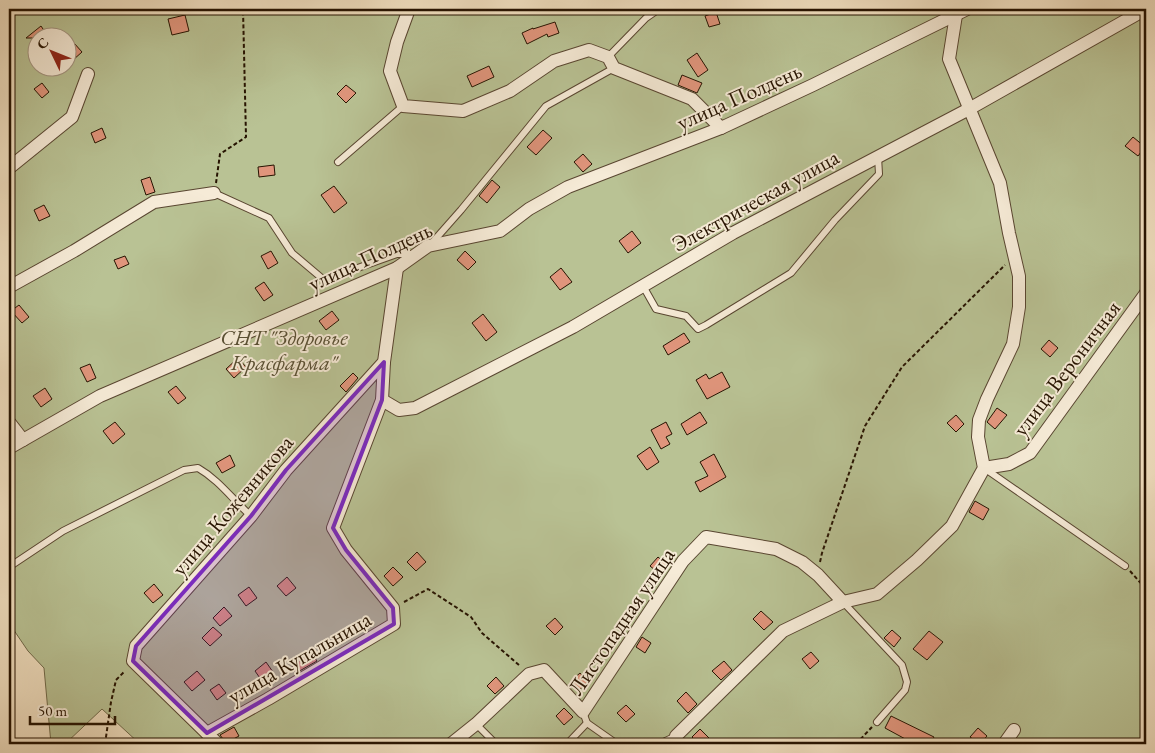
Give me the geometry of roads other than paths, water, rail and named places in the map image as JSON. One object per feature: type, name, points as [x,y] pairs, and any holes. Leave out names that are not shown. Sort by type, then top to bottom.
[{"type":"street","points":[[409,9],[396,42],[390,71],[403,106],[464,111],[510,91],[554,61],[589,50],[611,63],[692,99],[721,128]]},
{"type":"street","name":"Электрическая улица","points":[[382,400],[399,410],[415,408],[573,326],[741,228],[970,109],[1146,9]]},
{"type":"street","points":[[675,740],[783,631],[843,602],[877,594],[916,560],[952,526],[984,468],[978,437],[979,420],[1013,344],[1019,307],[1019,276],[1000,183],[949,59],[962,12]]},
{"type":"street","name":"улица Полдень","points":[[417,254],[428,246],[500,231],[529,209],[568,187],[721,128],[962,12]]},
{"type":"street","points":[[9,168],[72,117],[88,74]]},
{"type":"street","points":[[9,286],[74,251],[154,202],[214,193]]},
{"type":"street","points":[[384,362],[397,268]]},
{"type":"street","name":"улица Полдень","points":[[9,448],[100,396],[397,268]]},
{"type":"street","name":"улица Вероничная","points":[[984,468],[1009,464],[1030,453],[1146,293]]},
{"type":"street","name":"улица Купальница","points":[[207,733],[394,624],[393,608],[346,550],[333,528],[382,400],[384,362]]},
{"type":"street","name":"улица Кожевникова","points":[[207,733],[134,661],[136,646],[251,516],[286,470],[384,362]]},
{"type":"street","points":[[9,422],[23,440]]},
{"type":"street","name":"Листопадная улица","points":[[476,724],[529,674],[544,670],[585,718],[683,561],[706,537],[776,549],[802,562],[818,575],[843,602]]},
{"type":"street","points":[[451,744],[476,724]]},
{"type":"street","points":[[1004,744],[1014,730]]},
{"type":"street","points":[[207,733],[218,744]]},
{"type":"lane","points":[[428,246],[461,210],[546,106],[611,63],[646,18],[659,9]]},
{"type":"lane","points":[[338,162],[403,106]]},
{"type":"lane","points":[[643,286],[656,309],[686,316],[698,329],[706,325],[790,273],[835,220],[879,174],[878,156]]},
{"type":"lane","points":[[214,193],[269,218],[292,253],[324,280],[397,254],[417,254]]},
{"type":"lane","points":[[397,268],[417,254]]},
{"type":"lane","points":[[9,567],[63,531],[184,470],[198,468],[213,477],[230,497],[251,516]]},
{"type":"lane","points":[[984,468],[1125,566]]},
{"type":"lane","points":[[843,602],[902,666],[907,682],[905,690],[877,722]]},
{"type":"lane","points":[[567,744],[585,718],[617,744]]},
{"type":"lane","points":[[476,724],[496,744]]},
{"type":"lane","points":[[659,744],[675,740]]},
{"type":"park label","name":"СНТ \"Здоровье Красфарма\"","points":[[284,350]]}]
